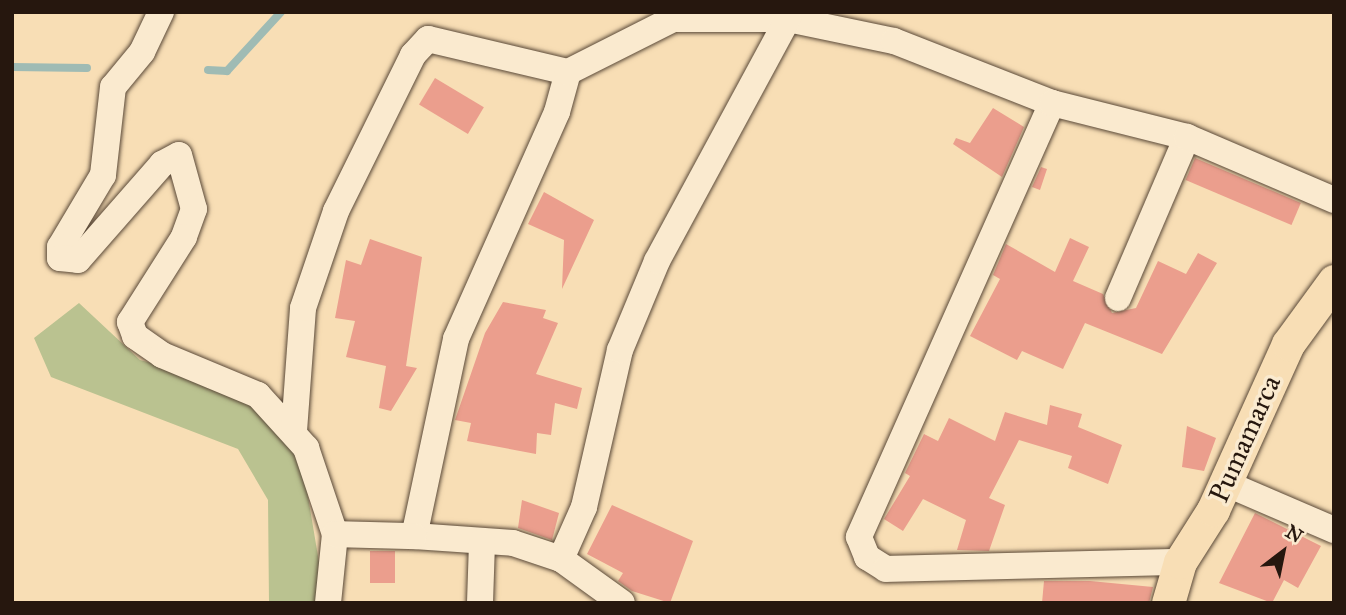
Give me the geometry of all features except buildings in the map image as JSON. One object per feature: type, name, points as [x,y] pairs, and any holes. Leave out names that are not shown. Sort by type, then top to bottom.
[{"type":"main road","name":"Pumamarca","points":[[1168,603],[1180,562],[1225,483],[1288,344],[1334,281]]},
{"type":"street","points":[[161,12],[142,52],[113,88],[103,175],[60,247],[60,258],[78,260],[162,163],[179,155],[194,209],[184,237],[136,306],[130,322],[135,336],[162,355],[258,395],[294,431],[315,464],[335,534],[328,603]]},
{"type":"street","points":[[294,431],[303,308],[336,211],[413,55],[428,39],[444,40],[568,72],[673,19],[788,19],[894,41],[1052,103],[1187,137],[1334,200]]},
{"type":"street","points":[[561,559],[584,507],[620,350],[657,261],[788,19]]},
{"type":"street","points":[[414,536],[456,339],[557,112],[568,72]]},
{"type":"street","points":[[1052,103],[859,537],[867,557],[886,569],[1180,562]]},
{"type":"street","points":[[1118,298],[1187,137]]},
{"type":"street","points":[[1225,483],[1334,530]]},
{"type":"street","points":[[335,534],[513,543],[561,559],[622,603]]},
{"type":"street","points":[[480,603],[482,542]]},
{"type":"green space","points":[[79,303],[140,360],[192,374],[257,406],[285,435],[304,473],[321,574],[316,603],[269,603],[268,500],[238,449],[51,377],[34,338]]},
{"type":"waterway","points":[[208,70],[227,71],[281,12]]},
{"type":"waterway","points":[[12,67],[87,68]]}]
